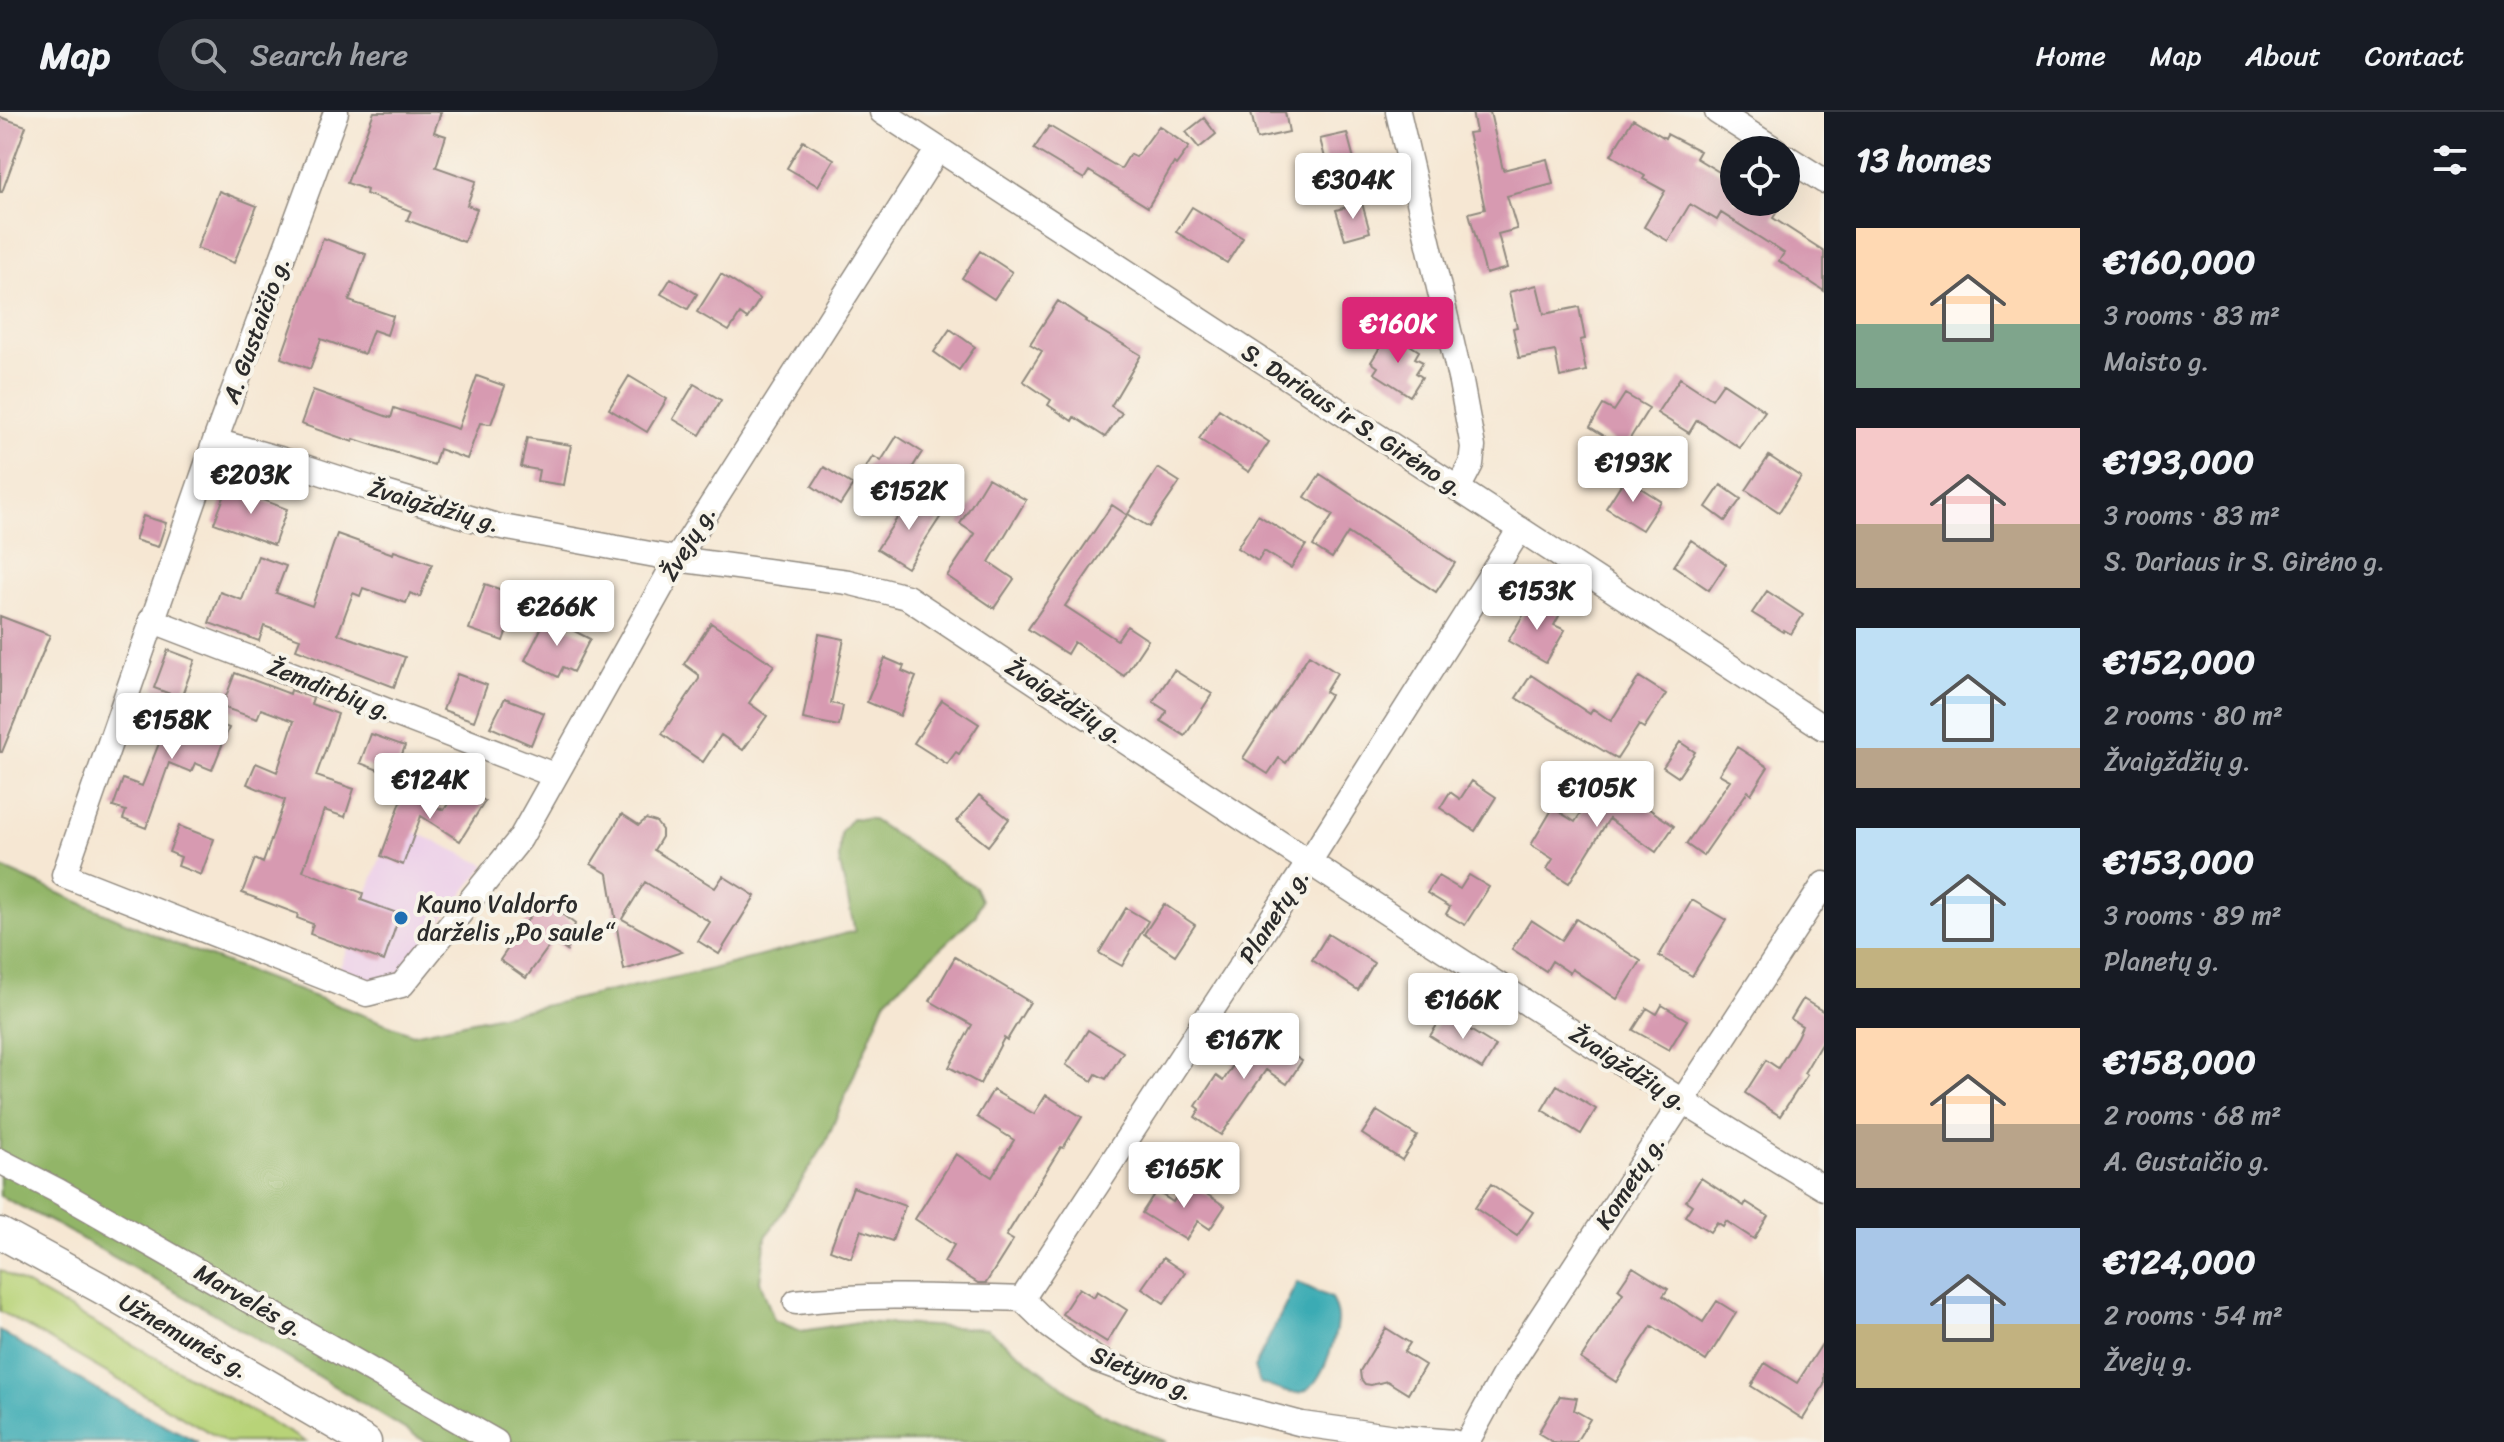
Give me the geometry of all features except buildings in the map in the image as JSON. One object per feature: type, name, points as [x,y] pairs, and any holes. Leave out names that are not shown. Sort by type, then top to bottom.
[{"type":"main road","name":"Užnemunės g.","points":[[0,1233],[366,1442]]},
{"type":"street","name":"A. Gustaičio g.","points":[[336,112],[151,620],[64,875],[367,994]]},
{"type":"street","name":"S. Dariaus ir S. Girėno g.","points":[[882,112],[1824,728]]},
{"type":"street","points":[[1398,112],[1473,447],[1471,464],[1458,489]]},
{"type":"street","points":[[1717,112],[1754,136]]},
{"type":"street","name":"Žvejų g.","points":[[367,994],[402,985],[520,839],[677,559],[938,149]]},
{"type":"street","points":[[1800,166],[1824,181]]},
{"type":"street","name":"Žvaigždžių g.","points":[[215,441],[497,526],[677,559],[848,582],[907,597],[1309,862],[1682,1102],[1824,1188]]},
{"type":"street","name":"Planetų g.","points":[[1022,1299],[1309,862],[1520,529]]},
{"type":"street","name":"Žemdirbių g.","points":[[151,620],[554,775]]},
{"type":"street","name":"Kometų g.","points":[[1467,1442],[1505,1373],[1824,884]]},
{"type":"street","name":"Marvelės g.","points":[[0,1161],[72,1199],[496,1442]]},
{"type":"street","points":[[796,1302],[898,1295],[1022,1299]]},
{"type":"street","name":"Sietyno g.","points":[[1022,1299],[1051,1327],[1097,1360],[1188,1394],[1302,1424],[1453,1442]]},
{"type":"shaded area","name":"Kauno Valdorfo darželis „Po saule“","points":[[415,832],[486,865],[401,971],[379,985],[339,970],[381,856],[403,864]]},
{"type":"green space","points":[[852,818],[871,819],[975,887],[981,900],[976,915],[886,999],[825,1144],[766,1237],[760,1281],[774,1320],[801,1331],[858,1322],[987,1329],[1095,1411],[1167,1442],[426,1442],[217,1315],[0,1196],[0,867],[173,943],[413,1034],[704,971],[855,931],[839,860],[841,832]]},
{"type":"green space","points":[[0,1270],[306,1442],[226,1442],[0,1311]]},
{"type":"water","points":[[1297,1282],[1331,1298],[1337,1319],[1330,1351],[1316,1381],[1302,1392],[1292,1393],[1260,1383],[1254,1368]]},
{"type":"water","points":[[0,1331],[102,1393],[198,1442],[0,1442]]},
{"type":"place","name":"Kauno Valdorfo darželis „Po saule“","points":[[401,918]]}]
